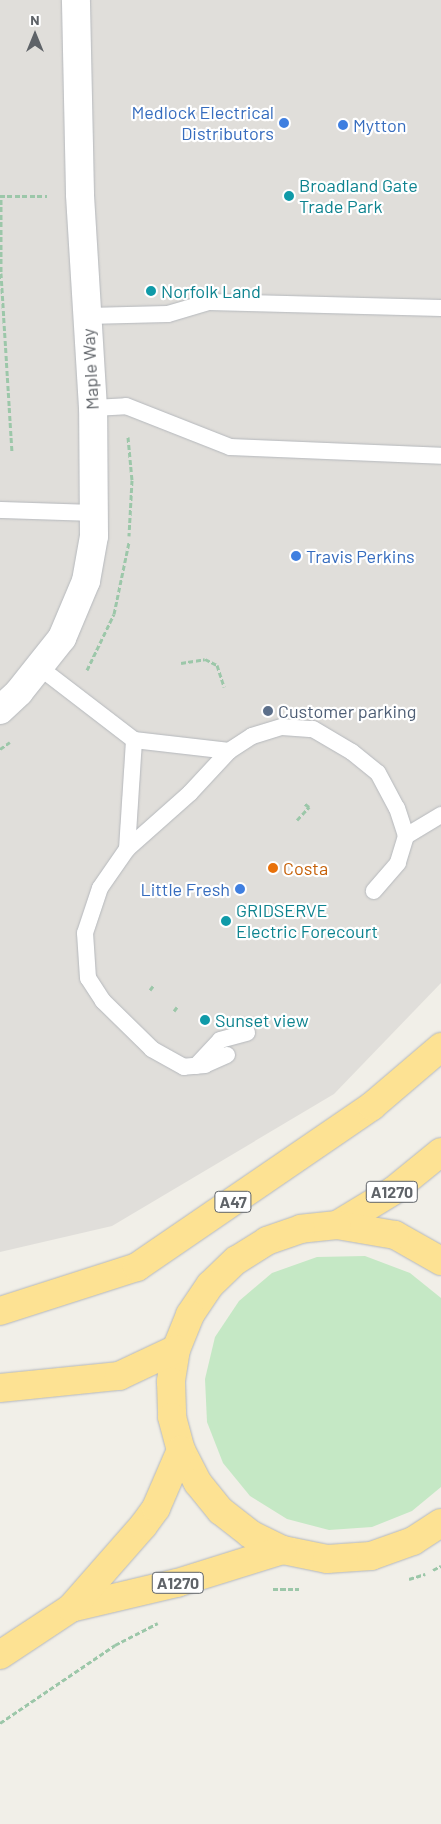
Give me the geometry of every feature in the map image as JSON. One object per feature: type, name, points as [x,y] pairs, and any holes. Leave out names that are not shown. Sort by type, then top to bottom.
[{"type":"highway","name":"A47","points":[[0,1311],[138,1267],[372,1106],[441,1047]]},
{"type":"highway","name":"A1270","points":[[337,1225],[394,1191],[441,1152]]},
{"type":"highway","points":[[441,1262],[394,1235],[337,1225],[301,1229],[267,1241],[236,1260],[205,1292],[190,1315],[176,1349],[171,1382],[172,1417],[181,1450],[198,1483],[221,1511],[250,1534],[283,1550],[327,1559],[372,1556],[413,1542],[441,1522]]},
{"type":"highway","points":[[0,1388],[119,1376],[176,1349]]},
{"type":"highway","name":"A1270","points":[[0,1655],[71,1608],[143,1526],[156,1508],[181,1450]]},
{"type":"highway","name":"A1270","points":[[71,1608],[177,1583],[283,1550]]},
{"type":"street","name":"Maple Way","points":[[0,710],[62,638],[83,590],[91,560],[94,513],[93,408],[80,194],[76,0]]},
{"type":"lane","points":[[87,316],[168,314],[209,302],[441,308]]},
{"type":"lane","points":[[93,408],[126,406],[230,447],[441,456]]},
{"type":"lane","points":[[0,510],[94,513]]},
{"type":"lane","points":[[39,667],[134,740],[229,751]]},
{"type":"lane","points":[[227,1055],[194,1067],[184,1067],[152,1049],[103,1001],[88,978],[85,933],[100,888],[127,849],[190,793],[229,751],[252,736],[282,727],[313,729],[378,773],[398,808],[406,836],[398,863],[374,891]]},
{"type":"lane","points":[[127,849],[134,740]]},
{"type":"lane","points":[[406,836],[441,815]]},
{"type":"lane","points":[[194,1067],[220,1040],[247,1033]]},
{"type":"path","points":[[12,451],[1,273],[0,197],[80,194]]},
{"type":"path","points":[[181,663],[205,659],[217,664],[224,687]]},
{"type":"path","points":[[297,820],[309,807],[304,803]]},
{"type":"path","points":[[174,1011],[177,1008]]},
{"type":"path","points":[[401,1581],[441,1566]]},
{"type":"path","points":[[270,1589],[308,1588]]},
{"type":"path","points":[[0,1723],[115,1644],[165,1620]]},
{"type":"shaded area","points":[[0,0],[441,0],[441,983],[334,1094],[112,1226],[0,1252]]},
{"type":"green space","points":[[365,1256],[410,1273],[441,1298],[441,1487],[412,1511],[372,1527],[329,1530],[287,1519],[250,1496],[223,1463],[207,1422],[205,1379],[215,1337],[239,1301],[272,1273],[317,1257]]},
{"type":"place","name":"Medlock Electrical Distributors","points":[[284,123]]},
{"type":"place","name":"Mytton","points":[[343,125]]},
{"type":"place","name":"Broadland Gate Trade Park","points":[[289,196]]},
{"type":"place","name":"Norfolk Land","points":[[151,291]]},
{"type":"place","name":"Travis Perkins","points":[[296,556]]},
{"type":"place","name":"Customer parking","points":[[268,711]]},
{"type":"place","name":"Costa","points":[[273,868]]},
{"type":"place","name":"Little Fresh","points":[[240,889]]},
{"type":"place","name":"GRIDSERVE Electric Forecourt","points":[[226,921]]},
{"type":"place","name":"Sunset view","points":[[205,1020]]}]
